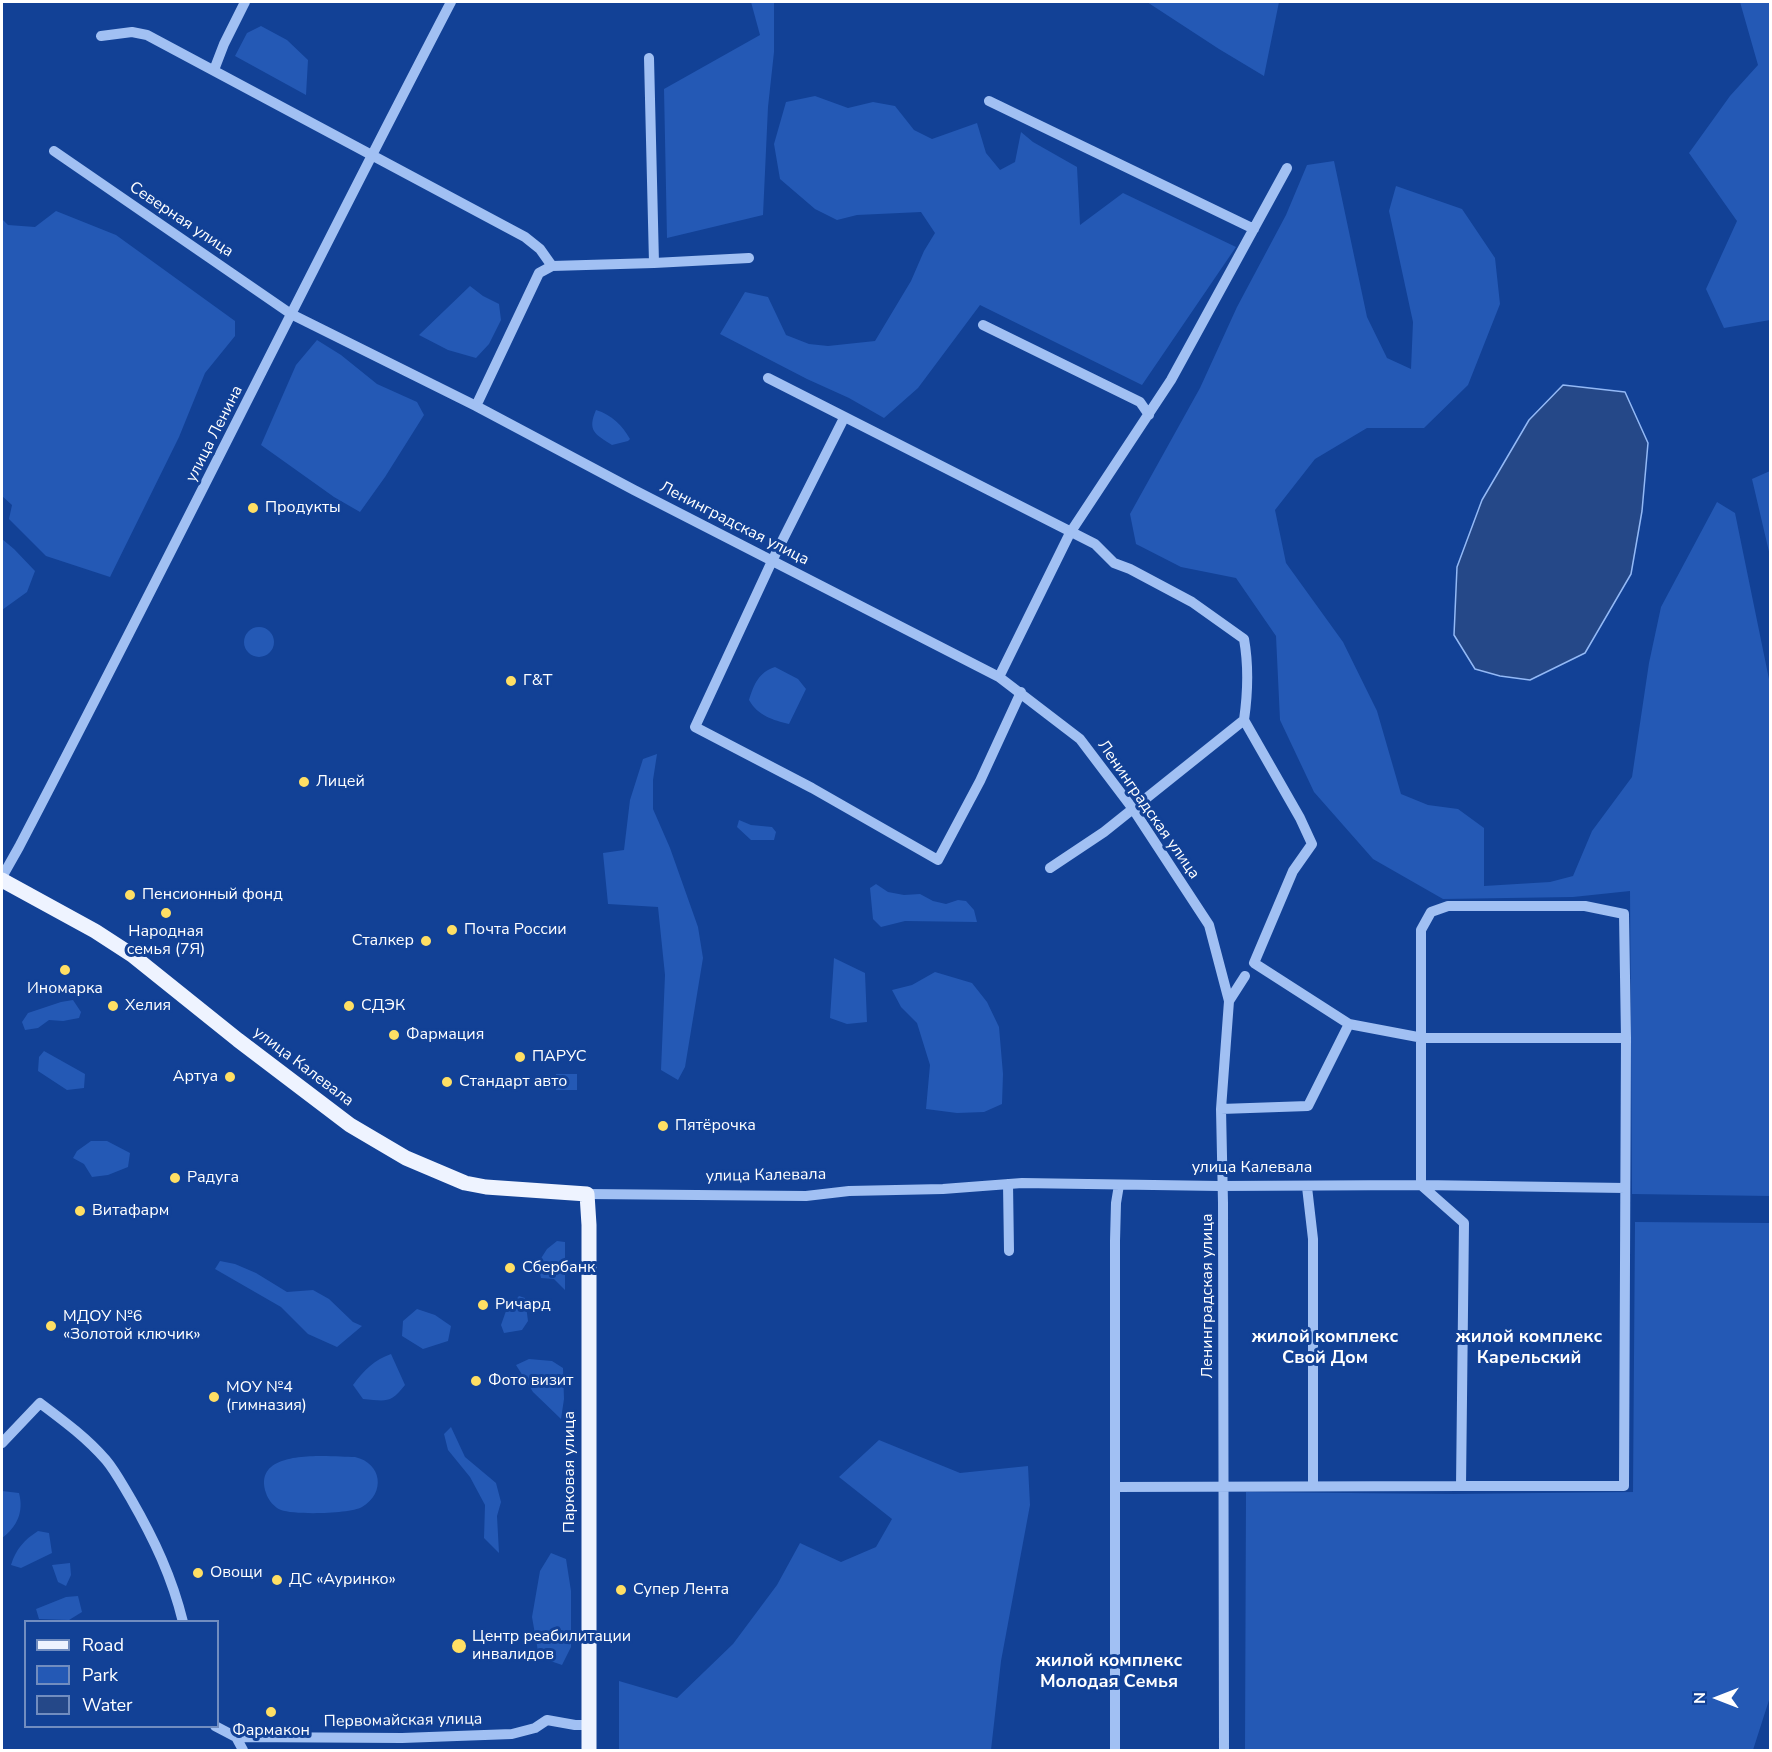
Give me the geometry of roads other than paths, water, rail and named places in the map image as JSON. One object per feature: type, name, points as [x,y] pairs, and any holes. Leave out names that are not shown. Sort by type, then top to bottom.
[{"type":"main road","name":"улица Калевала","points":[[2,879],[95,931],[132,955],[238,1040],[375,1142],[465,1183],[587,1194]]},
{"type":"main road","name":"Парковая улица","points":[[587,1194],[589,1225],[587,1532],[589,1750]]},
{"type":"street","points":[[214,70],[245,2]]},
{"type":"street","name":"улица Ленина","points":[[2,879],[147,602],[451,2]]},
{"type":"street","points":[[101,36],[132,32],[147,35],[525,237],[540,249],[552,266]]},
{"type":"street","points":[[649,58],[654,263]]},
{"type":"street","points":[[989,101],[1254,229]]},
{"type":"street","name":"Северная улица","points":[[54,152],[291,314]]},
{"type":"street","points":[[999,676],[1070,533],[1171,380],[1287,168]]},
{"type":"street","points":[[476,406],[539,273],[552,266],[749,258]]},
{"type":"street","name":"Ленинградская улица","points":[[291,314],[476,406],[772,561],[999,676],[1080,739],[1133,809],[1209,925],[1230,1001],[1221,1109],[1224,1750]]},
{"type":"street","points":[[983,325],[1140,402],[1149,415]]},
{"type":"street","points":[[768,378],[1095,544],[1114,563],[1192,602],[1244,639],[1248,689],[1244,720],[1300,818],[1312,844],[1293,871],[1254,963],[1349,1024],[1423,1038],[1626,1038]]},
{"type":"street","points":[[844,418],[772,561],[695,727],[812,788],[938,860],[980,781],[1021,692]]},
{"type":"street","points":[[1050,868],[1104,832],[1244,720]]},
{"type":"street","points":[[1114,1486],[1461,1486],[1624,1486],[1626,1038],[1624,914],[1585,906],[1448,906],[1431,912],[1421,930],[1423,1038],[1421,1185],[1464,1223],[1461,1486]]},
{"type":"street","points":[[1230,1001],[1245,976]]},
{"type":"street","points":[[1221,1109],[1308,1106],[1349,1024]]},
{"type":"street","name":"улица Калевала","points":[[587,1194],[806,1196],[849,1191],[942,1189],[1022,1183],[1625,1188]]},
{"type":"street","points":[[1008,1184],[1010,1251]]},
{"type":"street","points":[[1115,1750],[1116,1203],[1119,1185]]},
{"type":"street","points":[[1307,1187],[1313,1239],[1313,1486]]},
{"type":"street","points":[[2,1443],[40,1403],[74,1429],[115,1472],[159,1550],[171,1579],[182,1620]]},
{"type":"street","name":"Первомайская улица","points":[[219,1728],[236,1737],[460,1737],[518,1733],[535,1728],[547,1720],[589,1725]]},
{"type":"street","points":[[236,1737],[243,1750]]},
{"type":"water","points":[[1563,385],[1625,392],[1648,443],[1642,511],[1631,574],[1585,653],[1530,680],[1500,676],[1475,669],[1454,635],[1457,567],[1482,500],[1529,420]]},
{"type":"place","name":"Продукты","points":[[253,508]]},
{"type":"place","name":"Г&Т","points":[[511,681]]},
{"type":"place","name":"Лицей","points":[[304,782]]},
{"type":"place","name":"Пенсионный фонд","points":[[130,895]]},
{"type":"place","name":"Народная семья (7Я)","points":[[166,913]]},
{"type":"place","name":"Почта России","points":[[452,930]]},
{"type":"place","name":"Сталкер","points":[[426,941]]},
{"type":"place","name":"Иномарка","points":[[65,970]]},
{"type":"place","name":"Хелия","points":[[113,1006]]},
{"type":"place","name":"СДЭК","points":[[349,1006]]},
{"type":"place","name":"Фармация","points":[[394,1035]]},
{"type":"place","name":"ПАРУС","points":[[520,1057]]},
{"type":"place","name":"Артуа","points":[[230,1077]]},
{"type":"place","name":"Стандарт авто","points":[[447,1082]]},
{"type":"place","name":"Пятёрочка","points":[[663,1126]]},
{"type":"place","name":"Радуга","points":[[175,1178]]},
{"type":"place","name":"Витафарм","points":[[80,1211]]},
{"type":"place","name":"Сбербанк","points":[[510,1268]]},
{"type":"place","name":"Ричард","points":[[483,1305]]},
{"type":"place","name":"МДОУ №6 «Золотой ключик»","points":[[51,1326]]},
{"type":"place","name":"Фото визит","points":[[476,1381]]},
{"type":"place","name":"МОУ №4 (гимназия)","points":[[214,1397]]},
{"type":"place","name":"Овощи","points":[[198,1573]]},
{"type":"place","name":"ДС «Ауринко»","points":[[277,1580]]},
{"type":"place","name":"Супер Лента","points":[[621,1590]]},
{"type":"place","name":"Центр реабилитации инвалидов","points":[[459,1646]]},
{"type":"place","name":"Фармакон","points":[[271,1712]]},
{"type":"district","name":"жилой комплекс Свой Дом","points":[[1325,1348]]},
{"type":"district","name":"жилой комплекс Карельский","points":[[1529,1348]]},
{"type":"district","name":"жилой комплекс Молодая Семья","points":[[1109,1672]]}]
